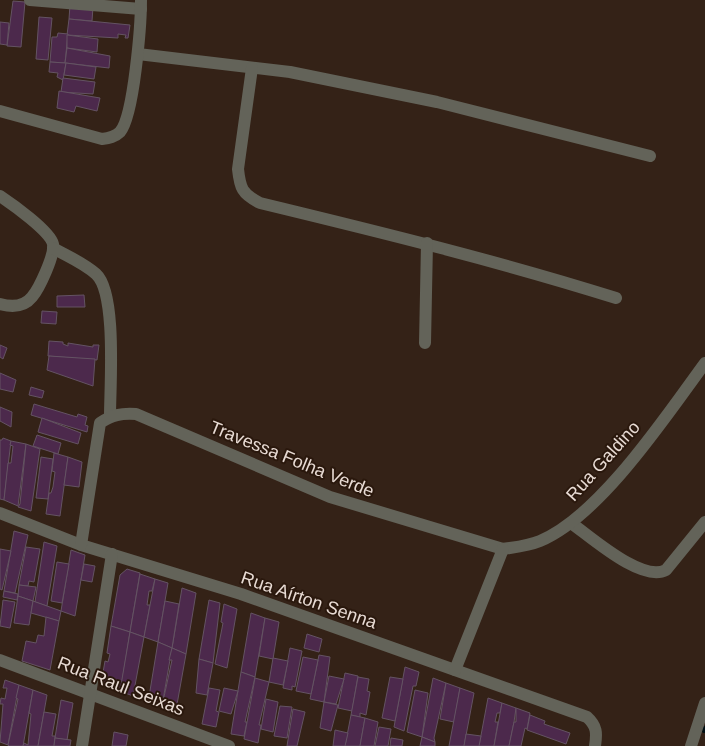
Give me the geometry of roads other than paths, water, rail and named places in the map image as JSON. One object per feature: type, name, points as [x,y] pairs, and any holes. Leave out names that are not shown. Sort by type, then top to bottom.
[{"type":"street","points":[[0,111],[102,139],[114,137],[121,132],[125,122],[138,54],[141,5],[30,0]]},
{"type":"street","points":[[138,54],[290,72],[437,102],[650,156]]},
{"type":"street","points":[[252,68],[238,169],[240,185],[247,197],[260,203],[427,243],[540,274],[616,298]]},
{"type":"street","points":[[0,196],[48,235],[53,248],[51,260],[32,298],[16,306],[0,304]]},
{"type":"street","points":[[425,343],[427,243]]},
{"type":"street","points":[[53,248],[96,274],[104,285],[109,304],[105,420],[81,544]]},
{"type":"street","name":"Rua Galdino","points":[[503,549],[526,546],[542,540],[571,523],[599,497],[635,455],[705,363]]},
{"type":"street","name":"Travessa Folha Verde","points":[[105,420],[124,413],[136,414],[330,497],[503,549]]},
{"type":"street","name":"Rua Aírton Senna","points":[[0,513],[81,544],[240,594],[587,717],[593,722],[598,732],[595,746]]},
{"type":"street","points":[[571,523],[623,560],[651,573],[659,574],[666,570],[705,522]]},
{"type":"street","points":[[455,670],[503,549]]},
{"type":"street","points":[[82,746],[112,554]]},
{"type":"street","name":"Rua Raul Seixas","points":[[0,660],[230,746]]},
{"type":"street","points":[[691,746],[705,703]]}]
